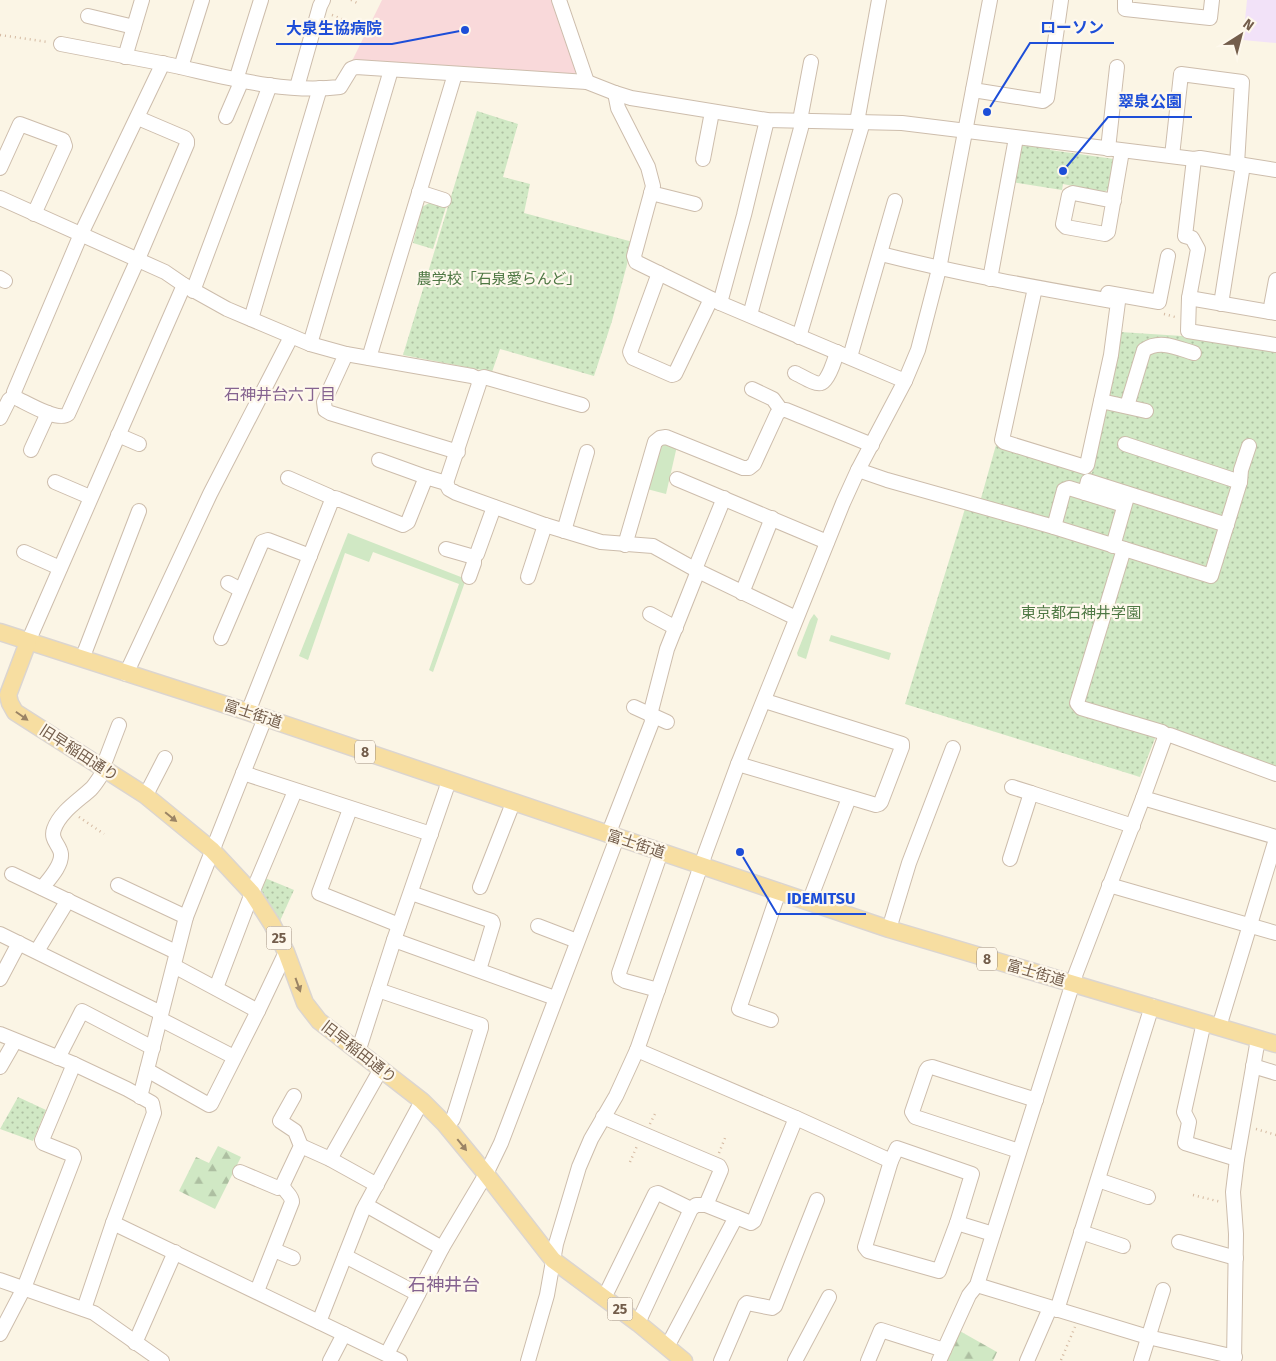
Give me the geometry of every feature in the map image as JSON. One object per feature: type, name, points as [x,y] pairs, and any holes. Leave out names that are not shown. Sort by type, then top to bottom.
[{"type":"main road","name":"富士街道","points":[[0,632],[248,712],[612,837],[889,929],[1276,1044]]},
{"type":"main road","name":"旧早稲田通り","points":[[28,642],[8,695],[15,712],[144,795],[212,850],[252,893],[272,924],[286,952],[305,1003],[319,1021],[422,1101],[447,1126],[552,1260],[638,1323],[684,1361]]},
{"type":"street","points":[[125,57],[142,0]]},
{"type":"street","points":[[181,67],[202,0]]},
{"type":"street","points":[[226,117],[239,87],[238,81],[261,0]]},
{"type":"street","points":[[297,87],[323,0]]},
{"type":"street","points":[[559,0],[586,82]]},
{"type":"street","points":[[799,337],[860,122],[879,0]]},
{"type":"street","points":[[528,1361],[546,1294],[552,1260],[576,1174],[591,1138],[616,1096],[637,1050],[738,764],[765,701],[827,542],[858,470],[905,381],[918,350],[939,269],[990,0]]},
{"type":"street","points":[[973,90],[1043,101],[1047,98],[1061,0]]},
{"type":"street","points":[[1126,0],[1125,9],[1210,18],[1212,0]]},
{"type":"street","points":[[88,16],[134,28]]},
{"type":"street","points":[[61,44],[163,63],[238,81],[270,85],[320,88],[340,87],[354,67],[586,82],[631,98],[767,120],[902,123],[1122,151],[1194,159],[1200,158],[1276,170]]},
{"type":"street","points":[[750,315],[801,128],[811,62]]},
{"type":"street","points":[[0,418],[9,400],[14,396],[14,392],[81,234],[163,63]]},
{"type":"street","points":[[1108,149],[1118,67]]},
{"type":"street","points":[[310,344],[391,70]]},
{"type":"street","points":[[369,358],[455,74]]},
{"type":"street","points":[[1172,156],[1181,74],[1242,82],[1240,164],[1221,304]]},
{"type":"street","points":[[28,642],[118,435],[189,288],[270,85]]},
{"type":"street","points":[[251,319],[320,88]]},
{"type":"street","points":[[615,93],[618,108],[648,167],[653,186],[634,256],[636,262],[716,301],[905,381]]},
{"type":"street","points":[[703,159],[712,112]]},
{"type":"street","points":[[14,396],[48,414],[65,417],[68,414],[138,260],[188,141],[138,118]]},
{"type":"street","points":[[659,273],[630,352],[633,358],[672,375],[675,374],[716,301],[744,215],[767,120]]},
{"type":"street","points":[[0,168],[20,124],[64,140],[65,146],[34,214]]},
{"type":"street","points":[[990,279],[1016,138]]},
{"type":"street","points":[[1114,201],[1122,151]]},
{"type":"street","points":[[1194,159],[1185,236],[1192,238],[1198,248],[1189,298],[1188,331],[1276,345]]},
{"type":"street","points":[[419,192],[444,200]]},
{"type":"street","points":[[651,193],[695,204]]},
{"type":"street","points":[[0,198],[165,272],[227,309],[310,344],[346,354],[472,376],[478,379],[484,377],[582,405]]},
{"type":"street","points":[[796,373],[816,382],[823,382],[844,355],[881,254],[896,201]]},
{"type":"street","points":[[881,254],[939,269],[1118,302],[1101,401],[1085,467],[1002,440],[1035,288]]},
{"type":"street","points":[[1018,285],[1019,277],[1159,302],[1168,256]]},
{"type":"street","points":[[1189,298],[1273,312],[1276,280]]},
{"type":"street","points":[[126,674],[210,494],[291,337]]},
{"type":"street","points":[[1127,406],[1144,350],[1151,346],[1165,344],[1194,353]]},
{"type":"street","points":[[346,354],[324,402],[325,410],[458,452]]},
{"type":"street","points":[[446,483],[458,452],[479,384],[478,379]]},
{"type":"street","points":[[752,389],[773,399],[781,410]]},
{"type":"street","points":[[1101,401],[1146,411]]},
{"type":"street","points":[[626,544],[655,442],[660,438],[666,437],[743,468],[749,468],[754,464],[777,414],[781,410],[786,410],[872,445]]},
{"type":"street","points":[[31,450],[48,414]]},
{"type":"street","points":[[118,435],[139,444]]},
{"type":"street","points":[[1126,444],[1240,482]]},
{"type":"street","points":[[858,470],[896,483],[1054,528],[1211,576],[1249,446]]},
{"type":"street","points":[[564,531],[587,452]]},
{"type":"street","points":[[379,460],[446,483],[456,493],[564,531],[601,542],[653,546],[696,570],[796,618]]},
{"type":"street","points":[[332,500],[338,499],[403,525],[408,522],[426,477]]},
{"type":"street","points":[[288,478],[329,496],[332,500]]},
{"type":"street","points":[[677,479],[827,542]]},
{"type":"street","points":[[1054,528],[1064,490],[1070,488],[1085,493],[1088,481],[1126,499],[1227,525]]},
{"type":"street","points":[[55,482],[90,497]]},
{"type":"street","points":[[387,1354],[442,1248],[486,1174],[501,1143],[577,941],[650,726],[667,649],[724,498]]},
{"type":"street","points":[[1126,499],[1118,548],[1077,704],[1081,708],[1162,732],[1276,774]]},
{"type":"street","points":[[248,712],[332,500]]},
{"type":"street","points":[[446,550],[470,558],[478,554],[494,507]]},
{"type":"street","points":[[82,659],[139,512]]},
{"type":"street","points":[[742,593],[772,518]]},
{"type":"street","points":[[528,577],[545,525]]},
{"type":"street","points":[[221,638],[262,542],[266,540],[310,556]]},
{"type":"street","points":[[24,552],[60,568]]},
{"type":"street","points":[[469,577],[474,557]]},
{"type":"street","points":[[228,583],[241,590]]},
{"type":"street","points":[[650,614],[676,628]]},
{"type":"street","points":[[738,764],[849,798],[879,804],[902,744],[765,701]]},
{"type":"street","points":[[634,707],[668,722]]},
{"type":"street","points":[[140,1096],[186,917],[265,718]]},
{"type":"street","points":[[42,888],[60,860],[61,852],[52,834],[54,827],[68,810],[93,787],[103,768],[119,725]]},
{"type":"street","points":[[868,1361],[881,1330],[942,1356],[969,1295],[977,1285],[1073,983],[1166,735]]},
{"type":"street","points":[[889,929],[909,863],[953,748]]},
{"type":"street","points":[[144,795],[148,792],[165,758]]},
{"type":"street","points":[[243,773],[431,834]]},
{"type":"street","points":[[358,1052],[399,925],[449,781]]},
{"type":"street","points":[[1012,787],[1133,826]]},
{"type":"street","points":[[216,988],[252,893],[295,791]]},
{"type":"street","points":[[1010,858],[1030,793]]},
{"type":"street","points":[[809,902],[849,798]]},
{"type":"street","points":[[1143,798],[1276,838],[1251,926],[1211,1024],[1184,1112],[1189,1122],[1185,1144],[1237,1159]]},
{"type":"street","points":[[480,888],[513,803]]},
{"type":"street","points":[[350,809],[319,893],[399,925]]},
{"type":"street","points":[[658,990],[625,981],[620,978],[618,973],[661,852]]},
{"type":"street","points":[[12,874],[68,900],[175,959],[216,988],[258,1011]]},
{"type":"street","points":[[118,885],[186,917]]},
{"type":"street","points":[[1109,885],[1276,933]]},
{"type":"street","points":[[771,1020],[739,1009],[779,891]]},
{"type":"street","points":[[411,893],[492,921],[493,924],[479,970]]},
{"type":"street","points":[[36,951],[68,900]]},
{"type":"street","points":[[538,926],[577,941]]},
{"type":"street","points":[[0,934],[19,942],[234,1056]]},
{"type":"street","points":[[394,940],[555,998]]},
{"type":"street","points":[[0,979],[19,942]]},
{"type":"street","points":[[147,1070],[210,1105],[286,952]]},
{"type":"street","points":[[378,990],[481,1025],[453,1119],[447,1126]]},
{"type":"street","points":[[1028,1361],[1054,1309],[1081,1232],[1152,1006]]},
{"type":"street","points":[[58,1058],[82,1011],[152,1048]]},
{"type":"street","points":[[0,1034],[74,1064],[152,1103],[154,1113],[113,1223],[84,1309]]},
{"type":"street","points":[[977,1285],[1148,1337],[1235,1359],[1236,1258],[1233,1192],[1242,1126],[1258,1039]]},
{"type":"street","points":[[0,1067],[15,1041]]},
{"type":"street","points":[[637,1050],[891,1160]]},
{"type":"street","points":[[0,1334],[24,1288],[74,1158],[73,1155],[42,1142],[74,1064]]},
{"type":"street","points":[[1253,1066],[1276,1073]]},
{"type":"street","points":[[1019,1151],[915,1117],[912,1112],[926,1071],[932,1067],[1036,1100]]},
{"type":"street","points":[[330,1158],[381,1069]]},
{"type":"street","points":[[294,1096],[280,1121],[295,1131],[301,1146],[330,1158],[377,1185]]},
{"type":"street","points":[[319,1322],[366,1205],[422,1101]]},
{"type":"street","points":[[603,1117],[721,1167],[706,1204]]},
{"type":"street","points":[[638,1323],[691,1209],[697,1204],[706,1204],[751,1223],[754,1221],[796,1118]]},
{"type":"street","points":[[283,1187],[301,1146]]},
{"type":"street","points":[[899,1148],[970,1172],[972,1175],[957,1223],[939,1271],[866,1249],[865,1247],[891,1160],[896,1150],[899,1148]]},
{"type":"street","points":[[240,1172],[278,1188],[283,1187]]},
{"type":"street","points":[[1098,1180],[1148,1197]]},
{"type":"street","points":[[257,1291],[292,1202],[291,1197],[283,1187]]},
{"type":"street","points":[[604,1298],[655,1194],[658,1193],[691,1209]]},
{"type":"street","points":[[721,1361],[747,1303],[772,1308],[775,1306],[817,1200]]},
{"type":"street","points":[[366,1205],[442,1248]]},
{"type":"street","points":[[666,1347],[736,1217]]},
{"type":"street","points":[[113,1223],[400,1361]]},
{"type":"street","points":[[957,1223],[993,1234]]},
{"type":"street","points":[[1081,1232],[1123,1246]]},
{"type":"street","points":[[1179,1242],[1236,1258]]},
{"type":"street","points":[[274,1250],[293,1258]]},
{"type":"street","points":[[135,1343],[175,1252]]},
{"type":"street","points":[[345,1256],[418,1294]]},
{"type":"street","points":[[0,1280],[94,1313],[162,1361]]},
{"type":"street","points":[[1141,1361],[1163,1290]]},
{"type":"street","points":[[795,1361],[829,1297]]},
{"type":"street","points":[[330,1361],[344,1334]]},
{"type":"path","points":[[351,0],[356,3]]},
{"type":"path","points":[[0,35],[61,44]]},
{"type":"path","points":[[68,810],[104,834]]},
{"type":"path","points":[[1242,1126],[1276,1135]]},
{"type":"path","points":[[630,1162],[642,1133]]},
{"type":"path","points":[[1193,1195],[1234,1204]]},
{"type":"path","points":[[1061,1360],[1080,1317]]},
{"type":"shaded area","points":[[382,0],[552,0],[576,72],[572,77],[352,61]]},
{"type":"shaded area","points":[[1247,0],[1276,0],[1276,43],[1243,40]]},
{"type":"green space","name":"農学校「石泉愛らんど」","points":[[477,111],[518,124],[503,177],[530,184],[524,213],[633,242],[612,321],[594,376],[500,349],[492,372],[403,355]]},
{"type":"green space","points":[[1017,144],[1114,159],[1109,189],[1104,192],[1063,184],[1062,190],[1011,182]]},
{"type":"green space","points":[[431,202],[446,207],[433,249],[413,243],[422,207]]},
{"type":"green space","name":"東京都石神井学園","points":[[1120,332],[1182,336],[1276,351],[1276,769],[1159,728],[1140,777],[905,704],[968,499],[980,502],[996,445],[1092,473]]},
{"type":"green space","points":[[666,442],[677,446],[666,494],[647,489],[659,446]]},
{"type":"green space","points":[[348,533],[466,579],[433,672],[429,670],[459,584],[373,552],[369,562],[345,553],[308,660],[299,656]]},
{"type":"green space","points":[[814,614],[818,619],[806,659],[798,656],[797,653]]},
{"type":"green space","points":[[831,635],[891,653],[889,660],[829,641]]},
{"type":"green space","points":[[265,878],[294,890],[279,923],[259,894]]},
{"type":"green space","points":[[18,1097],[46,1110],[33,1141],[0,1129]]},
{"type":"green space","points":[[218,1146],[241,1157],[215,1209],[179,1191],[196,1157],[209,1163]]},
{"type":"green space","points":[[958,1330],[997,1352],[993,1361],[945,1361]]},
{"type":"place","name":"大泉生協病院","points":[[465,30]]},
{"type":"place","name":"ローソン","points":[[987,112]]},
{"type":"place","name":"翠泉公園","points":[[1063,171]]},
{"type":"place","name":"IDEMITSU","points":[[740,852]]},
{"type":"district","name":"石神井台六丁目","points":[[280,394]]},
{"type":"district","name":"石神井台","points":[[444,1285]]}]
